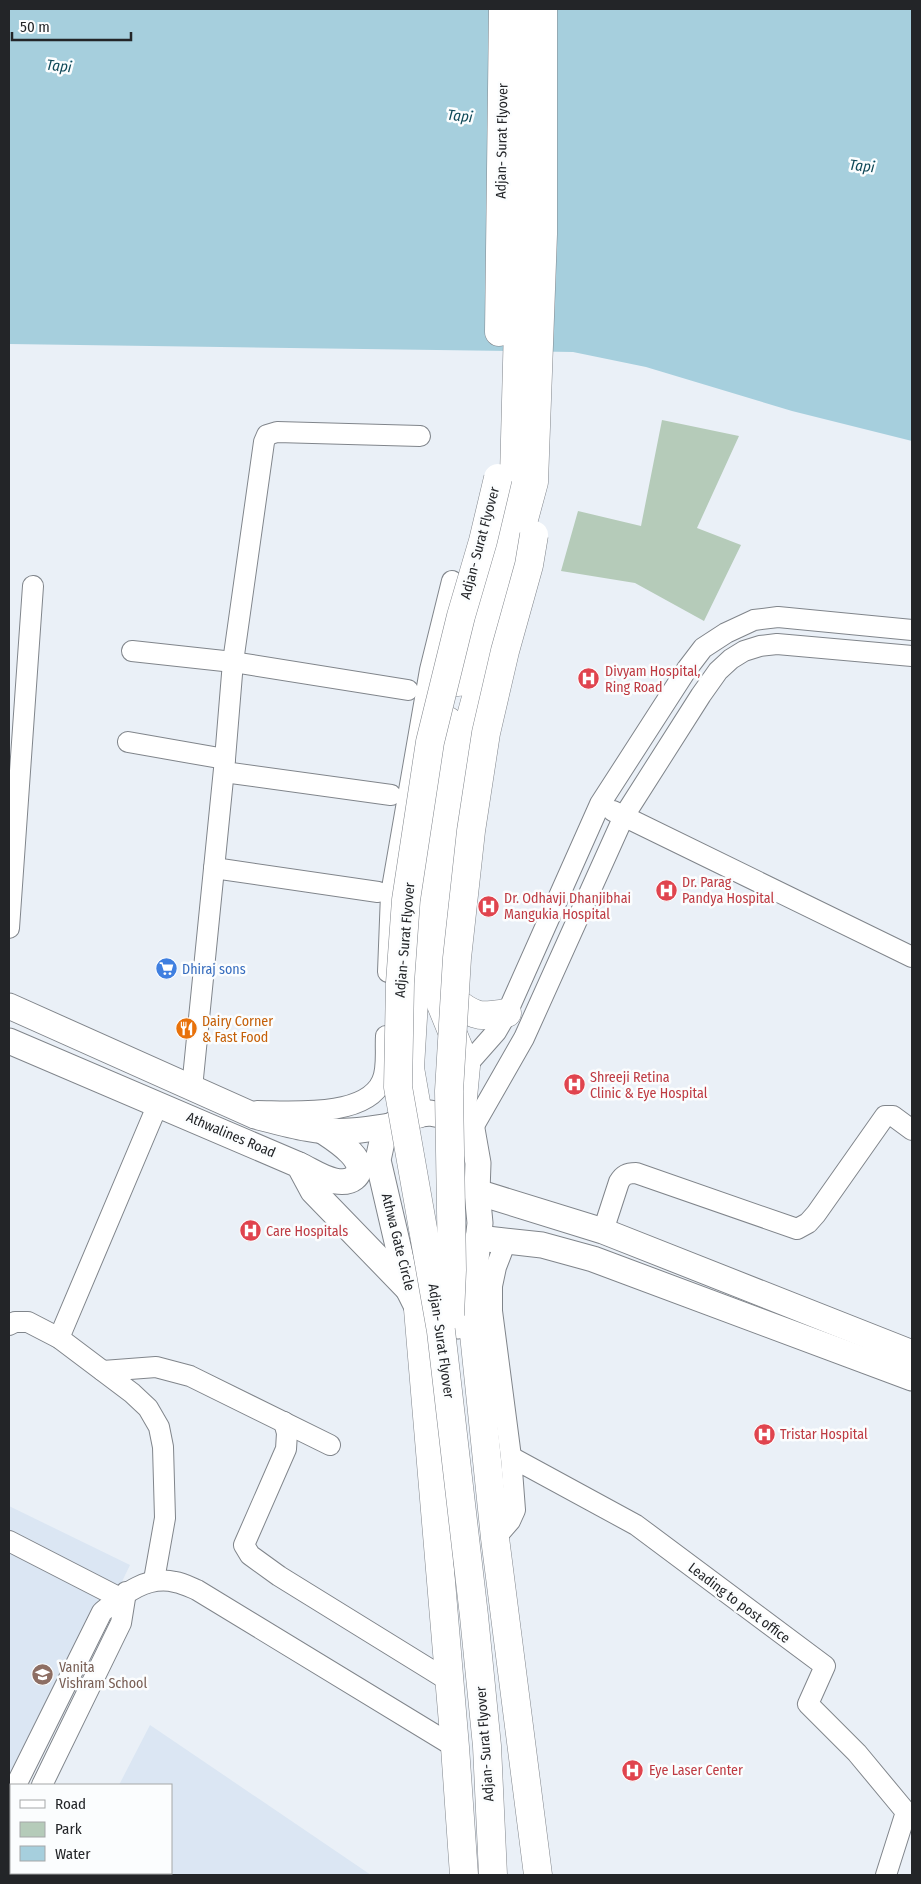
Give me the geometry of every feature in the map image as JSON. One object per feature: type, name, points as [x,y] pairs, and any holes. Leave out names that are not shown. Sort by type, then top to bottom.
[{"type":"highway","name":"Adjan- Surat Flyover","points":[[493,1875],[486,1737],[442,1340],[398,1087],[400,983],[406,900],[430,742],[498,478],[503,9]]},
{"type":"highway","points":[[466,1124],[466,1066],[440,1002],[437,970],[439,936],[456,802],[470,720],[534,482],[525,465],[524,9]]},
{"type":"highway","points":[[424,1114],[410,1068],[417,950],[438,805],[443,739],[514,476],[525,465],[538,418],[543,234],[543,9]]},
{"type":"highway","name":"Adjan- Surat Flyover","points":[[508,1875],[450,1332],[452,1270],[449,1091],[457,958],[486,733],[505,652],[529,566],[534,534],[553,469],[559,9]]},
{"type":"highway","points":[[437,970],[443,988],[465,1008],[477,1015],[507,1013]]},
{"type":"highway","points":[[413,1299],[455,1747],[464,1875]]},
{"type":"highway","points":[[471,1305],[495,1538],[538,1875]]},
{"type":"main road","name":"Athwalines Road","points":[[9,1006],[245,1111],[290,1126],[350,1132],[390,1126]]},
{"type":"main road","name":"Athwalines Road","points":[[9,1041],[299,1164],[334,1181],[347,1182],[354,1178],[359,1170],[359,1163],[344,1146],[322,1130]]},
{"type":"main road","points":[[390,1126],[411,1116],[424,1114],[466,1124]]},
{"type":"main road","name":"Athwa Gate Circle","points":[[390,1126],[383,1137],[378,1160],[413,1299],[428,1321],[458,1326],[471,1305],[480,1223],[477,1192],[478,1164],[466,1124]]},
{"type":"main road","points":[[299,1164],[313,1191],[413,1299]]},
{"type":"main road","points":[[477,1192],[603,1231],[912,1353]]},
{"type":"main road","points":[[478,1238],[542,1245],[593,1259],[912,1378]]},
{"type":"street","points":[[192,1088],[225,766],[233,662],[264,442],[267,435],[277,432],[420,436]]},
{"type":"street","points":[[245,1111],[332,1110],[354,1105],[374,1093],[382,1082],[384,1072],[391,894],[430,670],[452,581]]},
{"type":"street","points":[[9,928],[33,586]]},
{"type":"street","points":[[424,1114],[496,1032],[507,1013],[600,804],[687,669],[703,648],[726,633],[754,620],[778,618],[912,630]]},
{"type":"street","points":[[466,1124],[524,1038],[624,816],[712,679],[731,660],[744,651],[760,646],[792,644],[912,656]]},
{"type":"street","points":[[132,651],[233,662],[408,690]]},
{"type":"street","points":[[128,742],[225,766],[391,795]]},
{"type":"street","points":[[600,804],[912,957]]},
{"type":"street","points":[[214,868],[378,892]]},
{"type":"street","points":[[59,1338],[158,1104]]},
{"type":"street","points":[[603,1231],[619,1182],[622,1176],[628,1173],[636,1173],[797,1229],[808,1224],[816,1214],[885,1116],[893,1116],[912,1130]]},
{"type":"street","points":[[495,1538],[510,1521],[515,1510],[511,1457],[492,1311],[492,1286],[496,1268],[506,1241]]},
{"type":"street","points":[[9,1325],[15,1322],[28,1322],[59,1338],[132,1393],[148,1408],[159,1427],[163,1447],[165,1518],[154,1580]]},
{"type":"street","points":[[103,1371],[156,1367],[190,1376],[330,1444]]},
{"type":"street","points":[[284,1422],[287,1433],[286,1449],[244,1545],[250,1555],[278,1576],[448,1681]]},
{"type":"street","name":"Leading to post office","points":[[511,1457],[636,1525],[825,1666],[808,1704],[909,1809],[886,1875]]},
{"type":"street","points":[[9,1541],[123,1595]]},
{"type":"street","points":[[16,1784],[102,1612],[123,1595],[154,1580],[174,1582],[197,1590],[455,1747]]},
{"type":"street","points":[[42,1784],[121,1623],[123,1595]]},
{"type":"shaded area","name":"Vanita Vishram School","points":[[9,1506],[130,1565],[23,1784],[10,1784],[9,1814]]},
{"type":"shaded area","points":[[150,1725],[371,1875],[74,1875],[172,1874],[172,1784],[120,1784]]},
{"type":"green space","points":[[662,420],[739,436],[697,528],[741,545],[704,621],[635,583],[561,571],[578,511],[641,526]]},
{"type":"water","name":"Tapi","points":[[9,9],[912,9],[912,441],[792,411],[646,367],[573,352],[9,344]]},
{"type":"place","name":"Divyam Hospital, Ring Road","points":[[589,679]]},
{"type":"place","name":"Dr. Parag Pandya Hospital","points":[[666,890]]},
{"type":"place","name":"Dr. Odhavji Dhanjibhai Mangukia Hospital","points":[[488,906]]},
{"type":"place","name":"Dhiraj sons","points":[[166,969]]},
{"type":"place","name":"Dairy Corner & Fast Food","points":[[186,1029]]},
{"type":"place","name":"Shreeji Retina Clinic & Eye Hospital","points":[[574,1085]]},
{"type":"place","name":"Care Hospitals","points":[[250,1231]]},
{"type":"place","name":"Tristar Hospital","points":[[764,1434]]},
{"type":"place","name":"Vanita Vishram School","points":[[43,1675]]},
{"type":"place","name":"Eye Laser Center","points":[[633,1770]]}]
